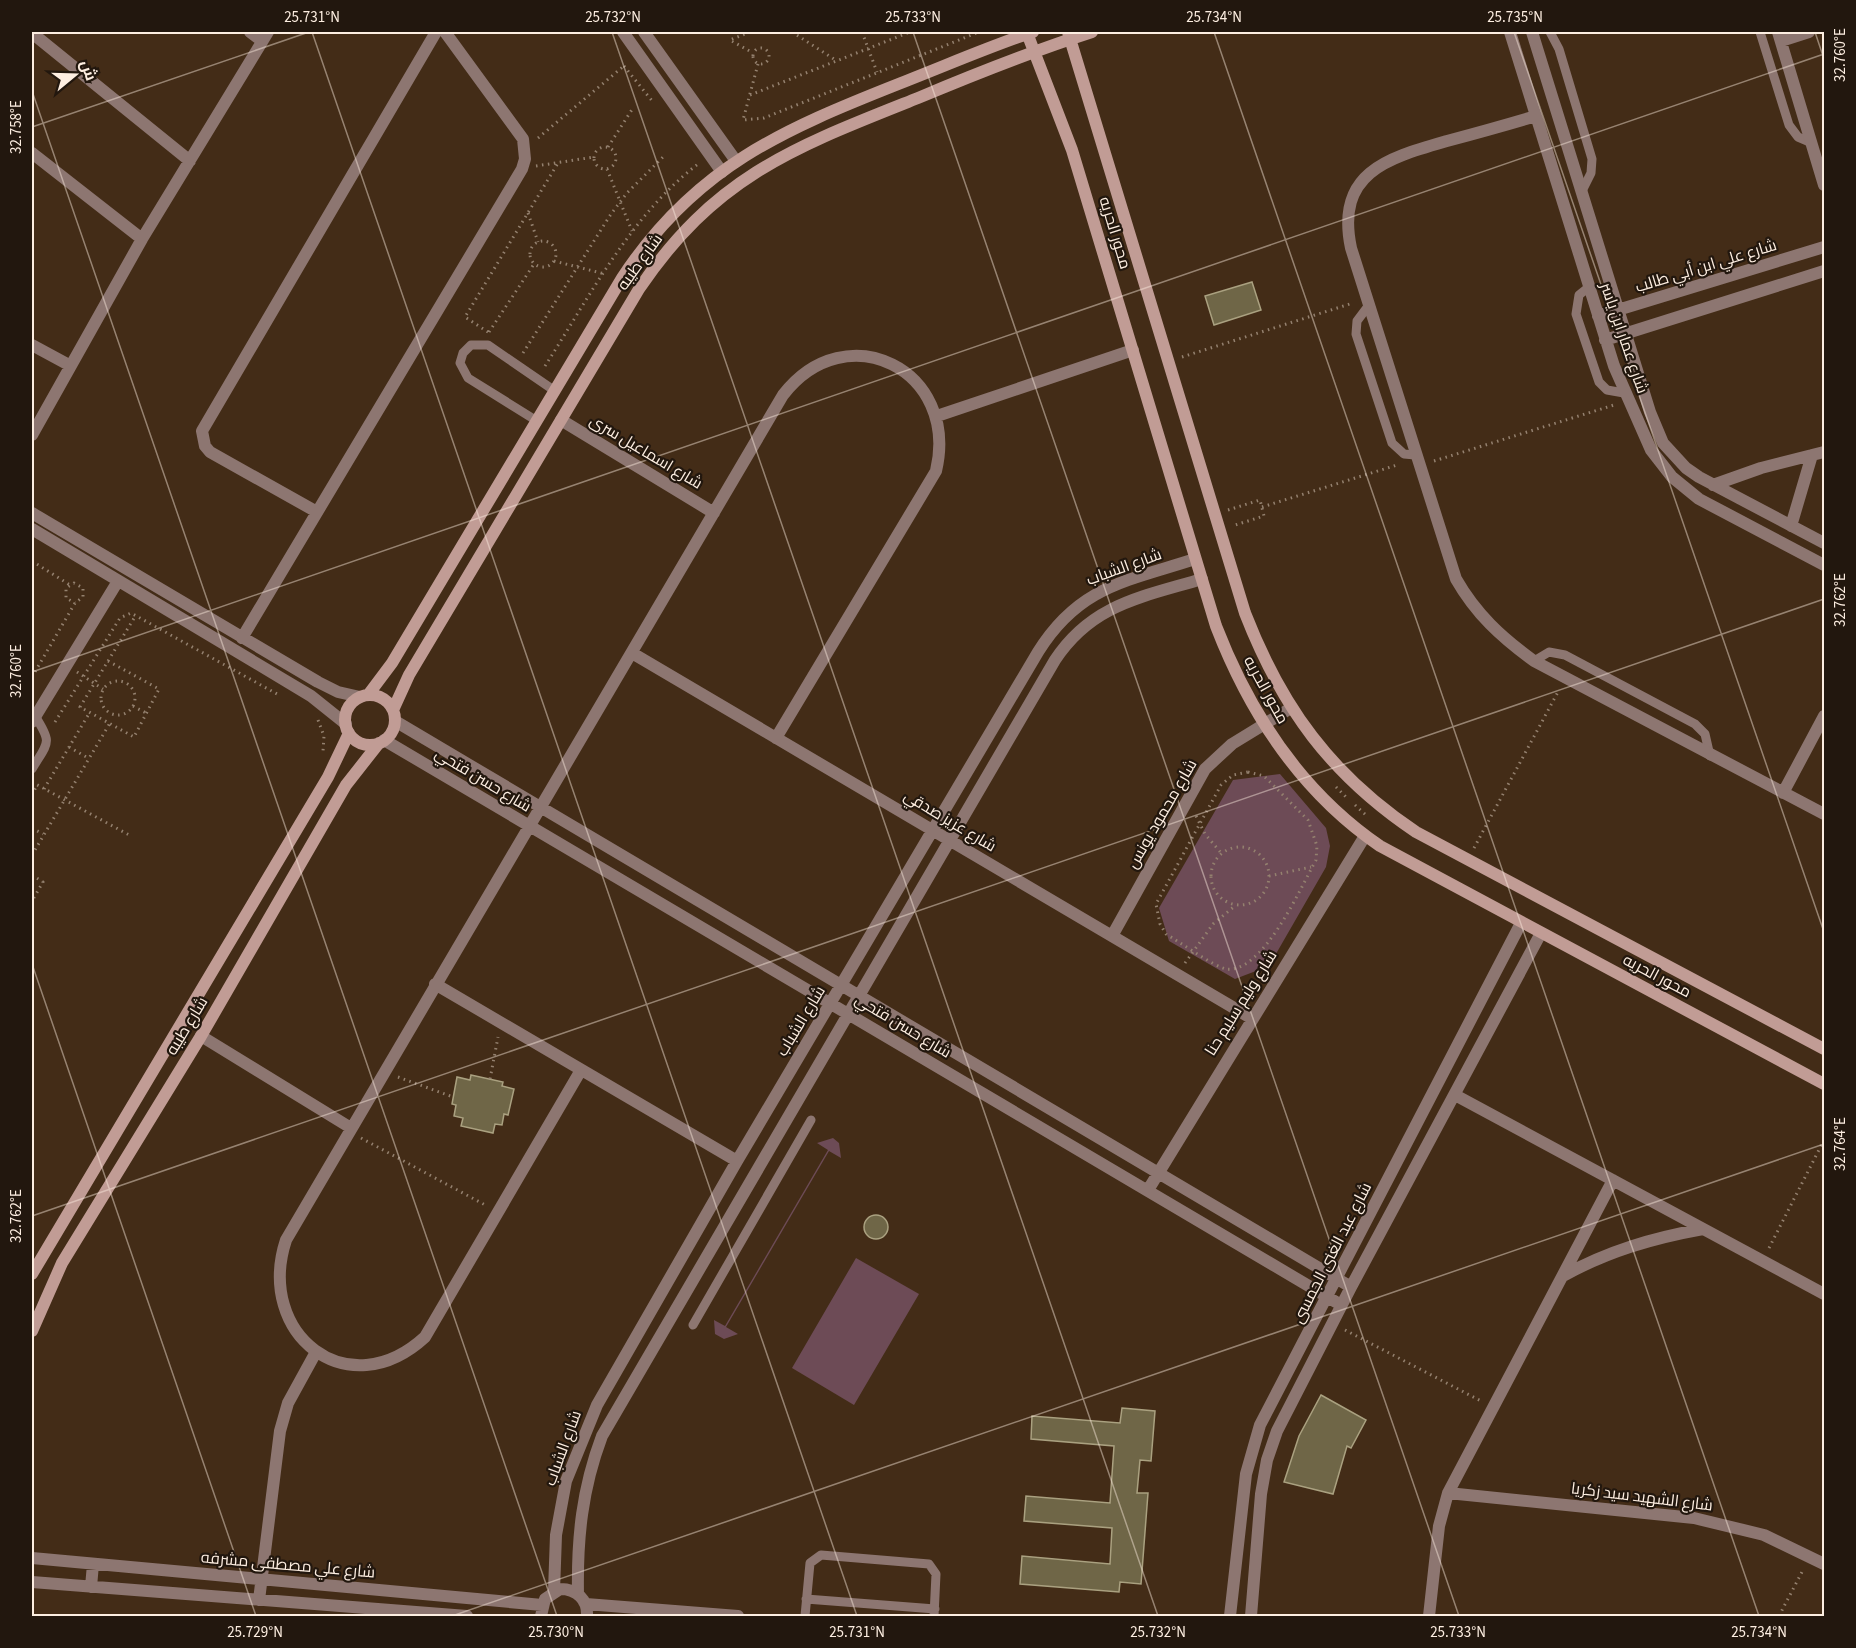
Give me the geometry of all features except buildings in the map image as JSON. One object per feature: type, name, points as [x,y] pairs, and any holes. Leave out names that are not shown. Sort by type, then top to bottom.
[{"type":"main road","name":"شارع طيبه","points":[[364,696],[392,663],[646,244],[681,205],[736,161],[807,121],[1029,32]]},
{"type":"main road","name":"محور الحريه","points":[[1029,32],[1033,51],[1070,144],[1195,559],[1225,649],[1264,724],[1306,783],[1365,836],[1419,869],[1824,1084]]},
{"type":"main road","name":"شارع طيبه","points":[[394,715],[410,675],[561,420],[650,273],[687,228],[730,189],[795,148],[1069,35],[1092,32]]},
{"type":"main road","name":"محور الحريه","points":[[1069,35],[1251,629],[1291,708],[1328,758],[1360,790],[1416,832],[1824,1049]]},
{"type":"main road","points":[[364,696],[383,698],[394,715],[390,735],[382,742],[360,742],[347,728],[348,708],[364,696]]},
{"type":"main road","name":"شارع طيبه","points":[[32,1274],[328,777],[347,728]]},
{"type":"main road","name":"شارع طيبه","points":[[32,1331],[62,1263],[201,1036],[346,785],[382,742]]},
{"type":"street","points":[[32,435],[69,365],[142,239],[265,36],[250,32]]},
{"type":"street","points":[[317,512],[210,452],[202,439],[201,431],[436,32]]},
{"type":"street","points":[[242,638],[522,169],[525,149],[518,130],[445,32]]},
{"type":"street","points":[[623,32],[722,172]]},
{"type":"street","points":[[644,32],[736,161]]},
{"type":"street","name":"شارع عمار ابن ياسر","points":[[1510,32],[1605,340],[1625,397],[1651,450],[1685,489],[1699,499],[1824,565]]},
{"type":"street","name":"شارع عمار ابن ياسر","points":[[1532,32],[1624,333],[1650,412],[1664,443],[1686,468],[1713,485],[1824,543]]},
{"type":"street","points":[[1809,32],[1779,36],[1824,185]]},
{"type":"street","points":[[32,33],[190,161]]},
{"type":"street","points":[[1536,116],[1402,154],[1372,170],[1361,183],[1348,214],[1350,240],[1447,558],[1467,598],[1495,632],[1534,661],[1710,756],[1824,814]]},
{"type":"street","points":[[32,153],[142,239]]},
{"type":"street","name":"شارع علي ابن أبي طالب","points":[[1598,316],[1824,247]]},
{"type":"street","points":[[1605,340],[1824,272]]},
{"type":"street","points":[[32,345],[69,365]]},
{"type":"street","points":[[937,416],[1133,350]]},
{"type":"street","points":[[581,1070],[425,1337],[410,1351],[393,1360],[374,1365],[354,1365],[334,1361],[316,1352],[295,1329],[281,1301],[278,1281],[280,1260],[296,1221],[783,395],[793,382],[820,363],[852,356],[868,357],[891,364],[912,378],[923,389],[937,416],[940,453],[929,487],[777,738]]},
{"type":"street","name":"شارع اسماعيل سرى","points":[[561,420],[714,513]]},
{"type":"street","points":[[1713,485],[1761,468],[1818,453]]},
{"type":"street","points":[[1791,526],[1818,453]]},
{"type":"street","points":[[32,513],[328,688],[364,696]]},
{"type":"street","points":[[32,529],[311,696],[347,728]]},
{"type":"street","name":"شارع الشباب","points":[[554,1591],[560,1508],[572,1464],[585,1430],[737,1161],[1038,652],[1059,621],[1087,598],[1103,590],[1195,559]]},
{"type":"street","name":"شارع الشباب","points":[[584,1605],[580,1513],[590,1470],[602,1436],[1055,660],[1074,635],[1112,607],[1202,579]]},
{"type":"street","points":[[34,719],[118,581]]},
{"type":"street","name":"شارع عزيز صدقي","points":[[632,652],[1251,1018]]},
{"type":"street","name":"شارع محمود يونس","points":[[1112,936],[1205,769],[1232,744],[1291,708]]},
{"type":"street","name":"شارع حسن فتحي","points":[[394,715],[541,807],[1351,1287]]},
{"type":"street","points":[[1783,793],[1824,716]]},
{"type":"street","name":"شارع حسن فتحي","points":[[382,742],[848,1012],[1341,1305]]},
{"type":"street","name":"شارع وليم سليم حنا","points":[[1148,1190],[1251,1018],[1365,836]]},
{"type":"street","name":"شارع عبد الغنى الجمسى","points":[[1230,1617],[1246,1474],[1254,1440],[1521,923]]},
{"type":"street","name":"شارع عبد الغنى الجمسى","points":[[1251,1617],[1260,1494],[1267,1461],[1277,1431],[1341,1305],[1541,933]]},
{"type":"street","points":[[435,984],[737,1161]]},
{"type":"street","points":[[201,1036],[350,1130]]},
{"type":"street","points":[[1455,1095],[1824,1294]]},
{"type":"street","points":[[1430,1617],[1439,1526],[1449,1493],[1613,1180]]},
{"type":"street","points":[[1562,1276],[1615,1251],[1643,1241],[1703,1229]]},
{"type":"street","points":[[259,1600],[280,1431],[297,1385],[316,1352]]},
{"type":"street","name":"شارع الشهيد سيد زكريا","points":[[1449,1493],[1694,1518],[1764,1535],[1824,1564]]},
{"type":"street","name":"شارع علي مصطفى مشرفه","points":[[32,1558],[261,1579],[542,1611]]},
{"type":"street","points":[[91,1587],[93,1564]]},
{"type":"street","points":[[32,1582],[259,1600],[374,1613],[467,1617]]},
{"type":"street","points":[[542,1611],[554,1591],[567,1589],[584,1605],[738,1617]]},
{"type":"lane","points":[[1550,32],[1559,49],[1592,159],[1591,173],[1582,191]]},
{"type":"lane","points":[[1760,32],[1789,125],[1798,137],[1812,143]]},
{"type":"lane","points":[[1589,287],[1576,301],[1576,314],[1599,382],[1607,390],[1625,397]]},
{"type":"lane","points":[[1368,302],[1357,321],[1356,334],[1392,442],[1404,454],[1416,460]]},
{"type":"lane","points":[[537,421],[468,378],[460,363],[467,348],[482,344],[555,391]]},
{"type":"lane","points":[[1534,661],[1549,652],[1565,655],[1695,724],[1705,734],[1710,756]]},
{"type":"lane","points":[[32,768],[46,744],[47,734],[34,719]]},
{"type":"lane","points":[[693,1325],[811,1120]]},
{"type":"lane","points":[[805,1617],[806,1599],[810,1563],[821,1554],[929,1564],[936,1574],[935,1613],[806,1599]]},
{"type":"path","points":[[750,32],[730,40],[753,53]]},
{"type":"path","points":[[792,32],[837,61]]},
{"type":"path","points":[[862,32],[877,72]]},
{"type":"path","points":[[749,96],[910,32]]},
{"type":"path","points":[[758,64],[743,120],[764,118],[978,32]]},
{"type":"path","points":[[753,53],[760,47],[768,51],[770,55],[766,63],[758,64]]},
{"type":"path","points":[[525,149],[638,53]]},
{"type":"path","points":[[753,53],[752,57],[758,64]]},
{"type":"path","points":[[624,66],[653,102]]},
{"type":"path","points":[[608,147],[633,108]]},
{"type":"path","points":[[608,147],[616,154],[616,159],[607,169],[597,166],[594,157],[599,148],[608,147]]},
{"type":"path","points":[[516,364],[620,203],[664,156]]},
{"type":"path","points":[[522,169],[594,157]]},
{"type":"path","points":[[697,158],[698,171]]},
{"type":"path","points":[[497,337],[465,317],[558,163]]},
{"type":"path","points":[[607,169],[632,231]]},
{"type":"path","points":[[528,213],[538,243]]},
{"type":"path","points":[[489,332],[534,264],[531,250],[538,243],[543,242],[553,246],[556,256],[554,261],[545,267],[534,264]]},
{"type":"path","points":[[554,261],[605,274]]},
{"type":"path","points":[[1169,361],[1368,302]]},
{"type":"path","points":[[514,348],[530,357]]},
{"type":"path","points":[[537,362],[552,371]]},
{"type":"path","points":[[1262,507],[1625,397]]},
{"type":"path","points":[[1215,514],[1260,500],[1262,507],[1264,516],[1219,530]]},
{"type":"path","points":[[32,561],[70,585],[79,584],[84,592],[80,601],[75,603],[32,677]]},
{"type":"path","points":[[70,585],[66,588],[66,598],[75,603]]},
{"type":"path","points":[[47,734],[120,618],[131,613],[280,696]]},
{"type":"path","points":[[108,661],[159,689],[134,737],[80,707],[94,683],[136,615]]},
{"type":"path","points":[[67,665],[103,689]]},
{"type":"path","points":[[129,684],[134,675]]},
{"type":"path","points":[[1468,860],[1565,678]]},
{"type":"path","points":[[115,681],[129,684],[135,694],[133,706],[122,715],[109,712],[102,702],[103,689],[115,681]]},
{"type":"path","points":[[133,706],[146,713]]},
{"type":"path","points":[[44,789],[90,712]]},
{"type":"path","points":[[104,720],[109,712]]},
{"type":"path","points":[[316,718],[324,736],[322,755]]},
{"type":"path","points":[[32,855],[110,723]]},
{"type":"path","points":[[69,747],[88,758]]},
{"type":"path","points":[[1248,772],[1264,776],[1311,826],[1317,846],[1312,866],[1267,945],[1257,958],[1242,966],[1226,969],[1166,934],[1160,924],[1156,904],[1198,823],[1221,785],[1233,776],[1248,772]]},
{"type":"path","points":[[32,782],[130,837]]},
{"type":"path","points":[[32,795],[37,785]]},
{"type":"path","points":[[1189,797],[1198,823],[1222,854]]},
{"type":"path","points":[[32,828],[44,834]]},
{"type":"path","points":[[1177,974],[1214,924],[1236,905],[1252,902],[1265,891],[1269,876],[1264,860],[1252,850],[1236,848],[1222,854],[1212,868],[1213,884],[1222,898],[1236,905]]},
{"type":"path","points":[[1269,876],[1312,866]]},
{"type":"path","points":[[32,875],[43,882],[32,901]]},
{"type":"path","points":[[490,1079],[496,1045]]},
{"type":"path","points":[[384,1072],[453,1097]]},
{"type":"path","points":[[350,1130],[499,1213]]},
{"type":"path","points":[[1762,1261],[1824,1140]]},
{"type":"path","points":[[1332,1323],[1493,1407]]},
{"type":"path","points":[[1779,1617],[1810,1557]]},
{"type":"shaded area","points":[[1280,774],[1326,828],[1330,846],[1326,867],[1269,966],[1235,979],[1169,941],[1159,908],[1233,780]]},
{"type":"shaded area","points":[[833,1138],[839,1143],[841,1158],[829,1151],[726,1327],[738,1334],[724,1339],[715,1334],[714,1320],[725,1326],[828,1150],[817,1143]]},
{"type":"shaded area","points":[[856,1258],[919,1294],[854,1405],[792,1368]]}]
